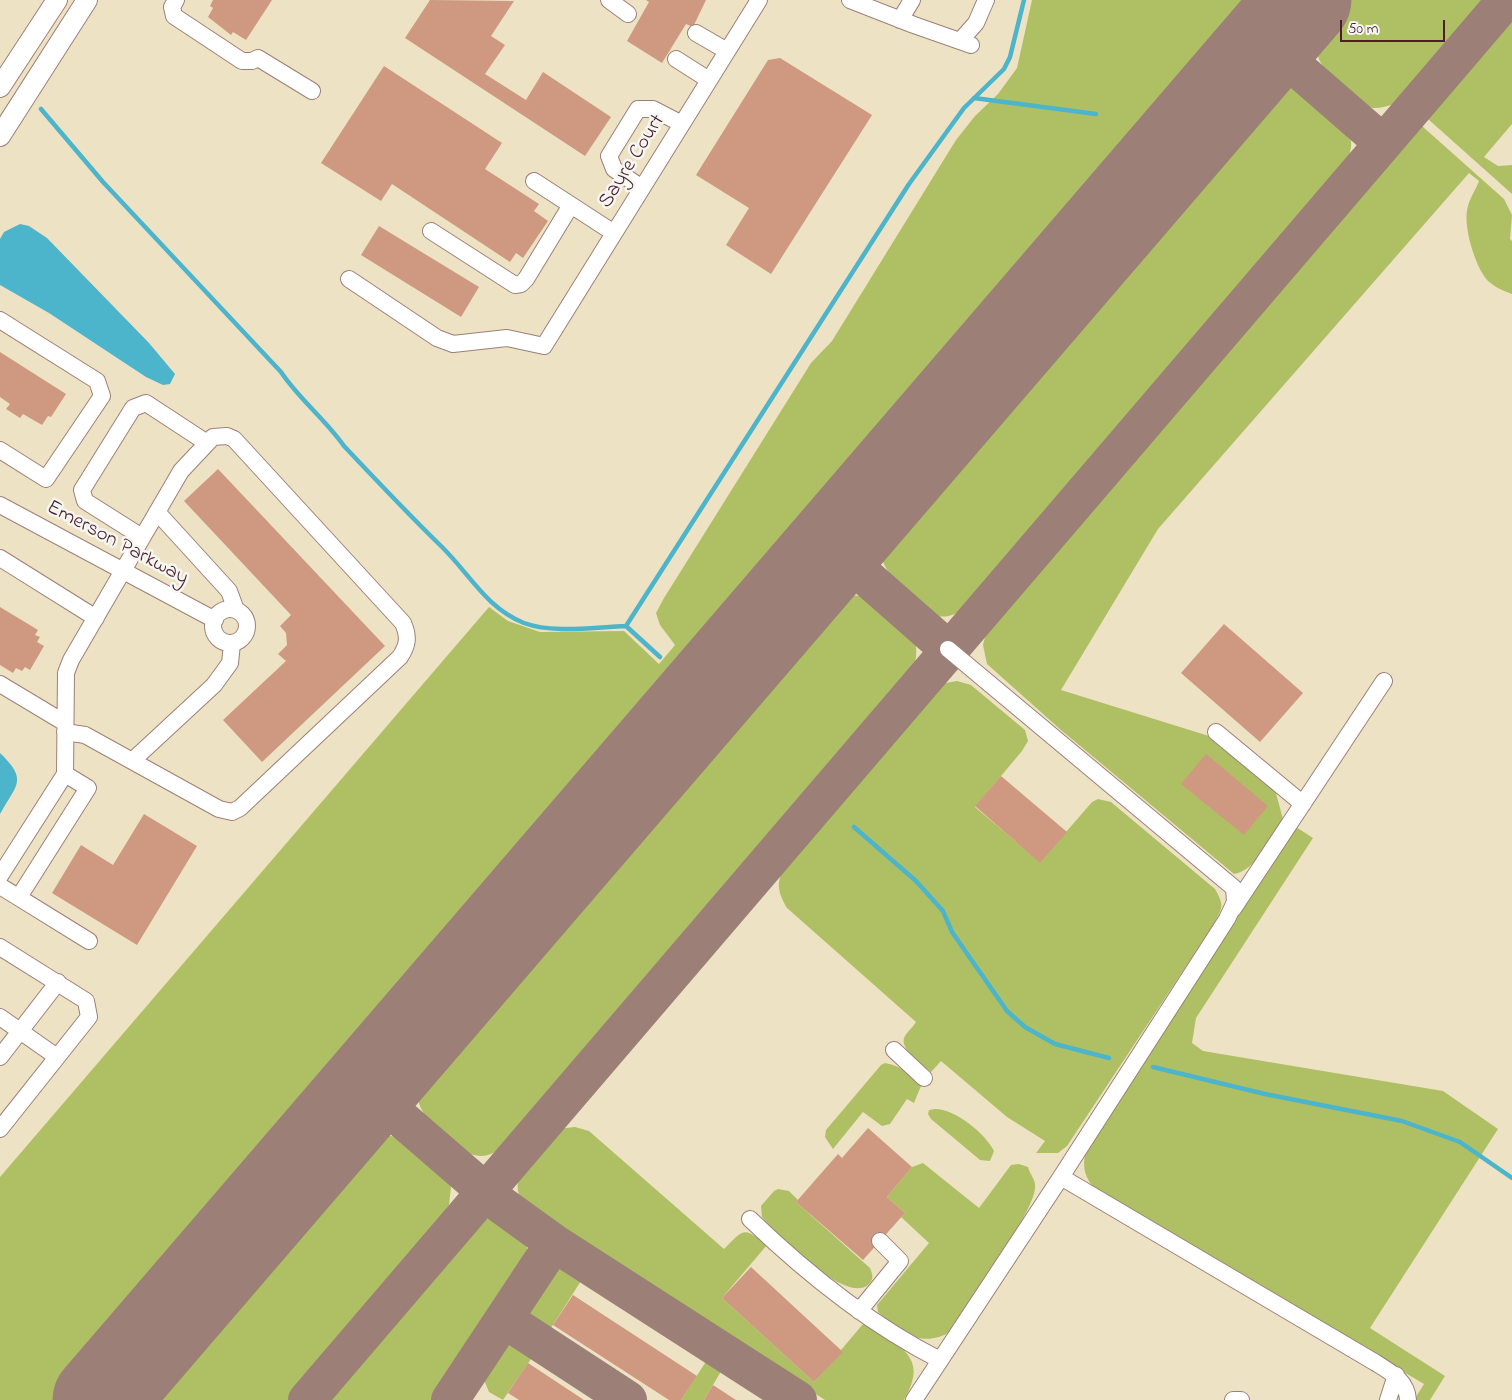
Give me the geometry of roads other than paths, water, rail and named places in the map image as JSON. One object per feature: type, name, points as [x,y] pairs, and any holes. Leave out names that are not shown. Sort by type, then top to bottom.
[{"type":"main road","points":[[0,88],[56,0]]},
{"type":"main road","points":[[0,136],[87,0]]},
{"type":"street","points":[[176,0],[172,7],[174,16],[181,21],[242,61],[252,61],[258,58],[312,91]]},
{"type":"street","points":[[609,0],[628,14]]},
{"type":"street","name":"Sayre Court","points":[[348,279],[437,338],[453,344],[507,338],[544,346],[759,0]]},
{"type":"street","points":[[850,0],[966,43],[986,0]]},
{"type":"street","points":[[900,20],[912,0]]},
{"type":"street","points":[[696,33],[727,51]]},
{"type":"street","points":[[676,59],[709,80]]},
{"type":"street","points":[[642,188],[614,169],[609,156],[638,109],[653,109],[682,124]]},
{"type":"street","points":[[534,181],[614,234]]},
{"type":"street","points":[[431,231],[516,285],[526,279],[571,205]]},
{"type":"street","points":[[0,320],[97,381],[102,396],[46,479],[0,450]]},
{"type":"street","points":[[142,538],[85,501],[82,496],[82,490],[133,408],[146,403],[207,443]]},
{"type":"street","points":[[0,684],[65,728],[84,735],[219,810],[232,812],[240,808],[400,658],[408,640],[403,623],[234,439],[219,435],[207,443],[181,471],[96,618],[66,674],[65,728],[65,774],[0,876]]},
{"type":"street","name":"Emerson Parkway","points":[[0,506],[215,620]]},
{"type":"street","points":[[157,512],[230,592],[236,610]]},
{"type":"street","points":[[0,558],[96,618]]},
{"type":"street","points":[[223,610],[236,610],[245,616],[248,628],[241,640],[232,644],[222,642],[216,636],[212,626],[223,610]]},
{"type":"street","points":[[132,761],[214,685],[230,663],[232,644]]},
{"type":"street","points":[[948,649],[1234,888],[1235,902],[1227,919]]},
{"type":"street","points":[[914,1400],[1384,681]]},
{"type":"street","points":[[1216,732],[1303,804]]},
{"type":"street","points":[[19,898],[88,788],[65,774]]},
{"type":"street","points":[[0,886],[89,941]]},
{"type":"street","points":[[0,947],[86,1001],[89,1017],[0,1129]]},
{"type":"street","points":[[0,1058],[58,982]]},
{"type":"street","points":[[0,1017],[57,1057]]},
{"type":"street","points":[[894,1050],[924,1078]]},
{"type":"street","points":[[1061,1177],[1396,1376],[1407,1388],[1408,1400]]},
{"type":"street","points":[[750,1219],[796,1262],[859,1311],[914,1347],[940,1360]]},
{"type":"street","points":[[859,1311],[900,1261],[880,1241]]},
{"type":"street","points":[[1388,1400],[1396,1376]]},
{"type":"street","points":[[1233,1400],[1238,1398],[1241,1400]]},
{"type":"water","points":[[20,224],[29,226],[47,238],[149,343],[175,374],[170,384],[163,385],[146,377],[49,313],[0,285],[0,239],[4,232]]},
{"type":"water","points":[[0,753],[14,770],[17,782],[15,789],[0,814]]},
{"type":"waterway","points":[[626,626],[909,184],[964,108],[1004,69],[1010,57],[1024,0]]},
{"type":"waterway","points":[[974,98],[1096,114]]},
{"type":"waterway","points":[[41,109],[103,182],[281,372],[344,446],[451,556],[488,599],[511,616],[524,623],[536,626],[561,629],[626,626],[660,657]]},
{"type":"waterway","points":[[854,827],[916,881],[943,911],[952,932],[1007,1011],[1025,1027],[1055,1044],[1109,1058]]},
{"type":"waterway","points":[[1153,1067],[1265,1094],[1402,1121],[1460,1142],[1512,1178]]}]
